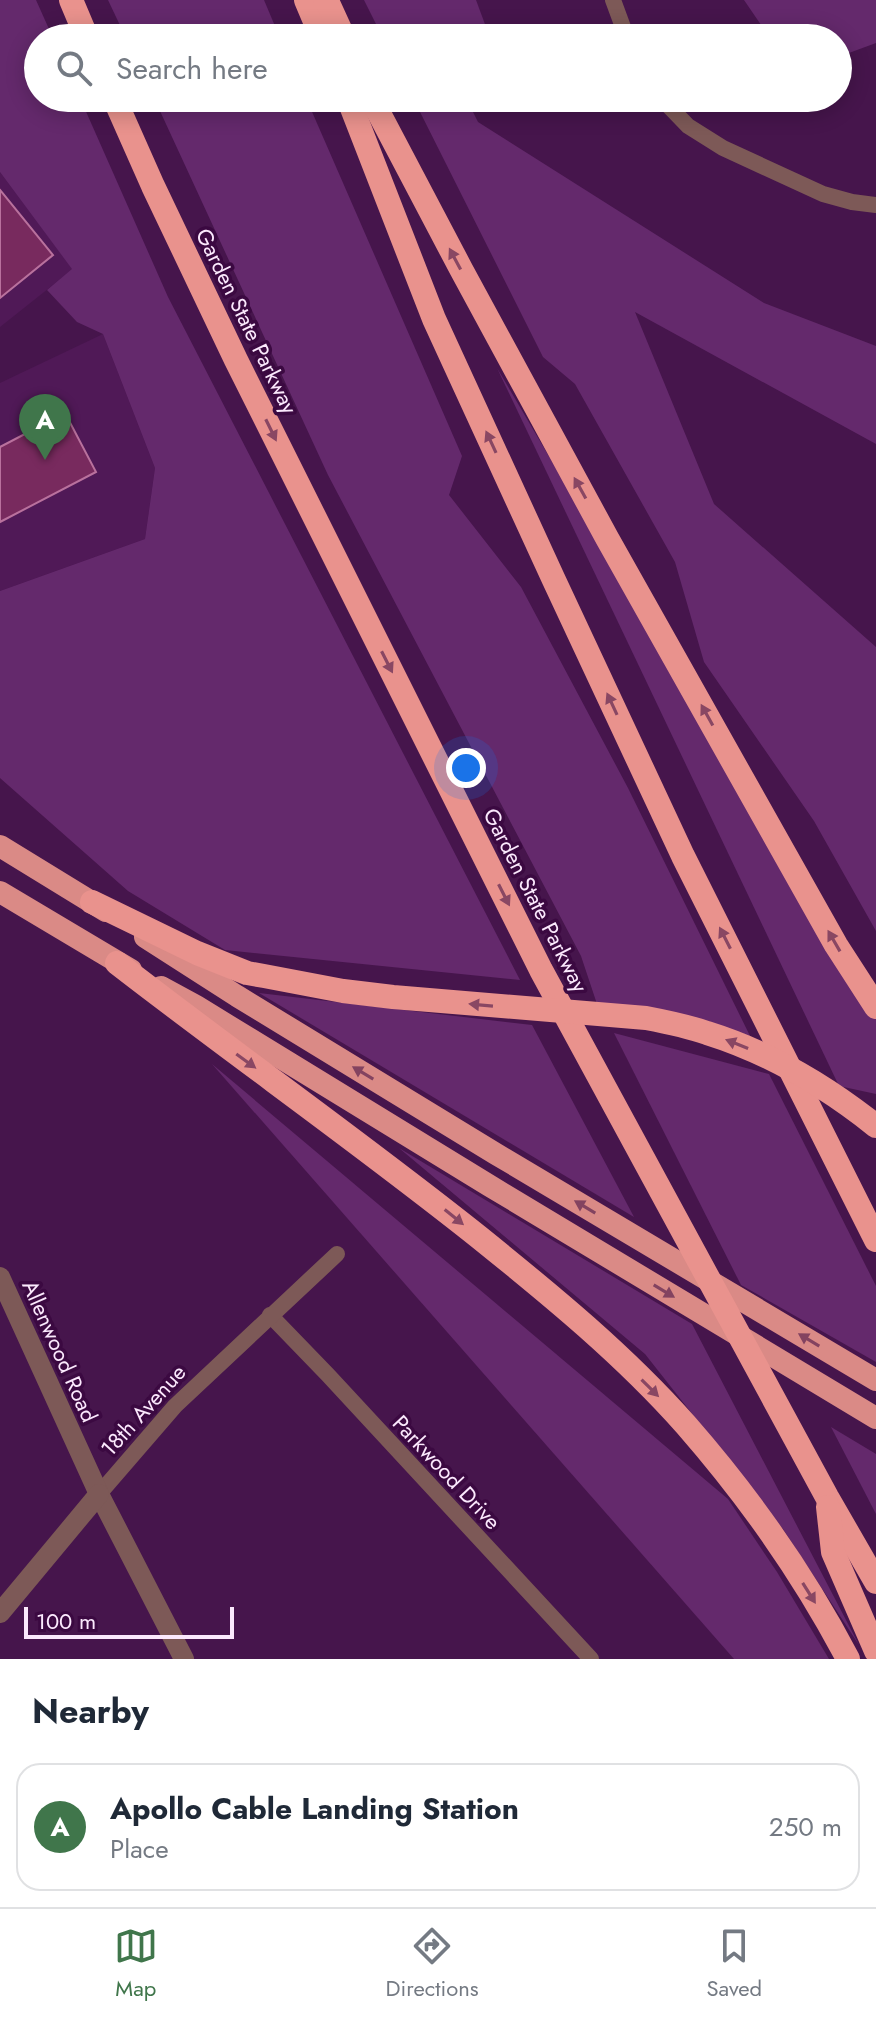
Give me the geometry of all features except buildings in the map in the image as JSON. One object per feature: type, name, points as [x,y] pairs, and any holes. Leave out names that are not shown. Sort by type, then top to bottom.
[{"type":"highway","points":[[71,0],[81,24]]},
{"type":"highway","points":[[306,0],[316,24]]},
{"type":"highway","points":[[325,0],[338,24]]},
{"type":"highway","name":"Garden State Parkway","points":[[120,112],[236,360],[541,970],[876,1582]]},
{"type":"highway","points":[[354,112],[443,339],[565,606],[683,856],[876,1240]]},
{"type":"highway","points":[[378,112],[615,551],[836,945],[876,1007]]},
{"type":"highway","points":[[0,846],[237,996],[496,1154],[876,1380]]},
{"type":"highway","points":[[0,892],[117,963],[196,1006],[876,1418]]},
{"type":"highway","points":[[92,902],[197,953],[247,973],[343,991],[646,1018],[685,1026],[753,1051],[818,1084],[876,1126]]},
{"type":"highway","points":[[117,963],[443,1208],[540,1286],[616,1353],[685,1424],[745,1498],[790,1563],[848,1659]]},
{"type":"highway","points":[[827,1497],[833,1552],[876,1651]]},
{"type":"street","points":[[613,0],[622,24]]},
{"type":"street","points":[[674,112],[688,126],[723,148],[823,194],[876,205]]},
{"type":"street","name":"18th Avenue","points":[[0,1613],[175,1406],[337,1254]]},
{"type":"street","name":"Allenwood Road","points":[[0,1277],[99,1494],[184,1659]]},
{"type":"street","name":"Parkwood Drive","points":[[270,1315],[591,1659]]},
{"type":"shaded area","points":[[0,0],[36,0],[47,24],[24,24],[24,112],[86,112],[168,297],[520,980],[225,950],[128,891],[0,778],[0,591],[145,539],[155,468],[103,334],[77,322],[47,290],[72,269],[0,172]]},
{"type":"shaded area","points":[[108,0],[264,0],[274,24],[119,24]]},
{"type":"shaded area","points":[[364,0],[476,0],[485,24],[376,24]]},
{"type":"shaded area","points":[[744,0],[876,0],[876,43],[852,52],[852,24],[760,24]]},
{"type":"shaded area","points":[[160,112],[312,112],[462,456],[449,495],[521,587],[628,788],[752,1040],[597,1004],[581,956],[328,475]]},
{"type":"shaded area","points":[[420,112],[473,112],[478,122],[764,303],[876,346],[876,444],[635,312],[714,504],[876,647],[876,931],[814,821],[704,662],[675,562],[575,384],[543,357]]},
{"type":"shaded area","points":[[0,172],[73,269],[0,327]]},
{"type":"shaded area","points":[[103,334],[155,468],[145,539],[0,591],[0,383]]},
{"type":"shaded area","points":[[497,368],[876,1012],[876,1094],[839,1086]]},
{"type":"shaded area","points":[[259,993],[532,1025],[634,1217]]},
{"type":"shaded area","points":[[614,1033],[769,1074],[876,1286],[876,1362],[741,1285]]},
{"type":"shaded area","points":[[212,1064],[728,1499],[777,1572],[829,1659],[734,1659]]},
{"type":"shaded area","points":[[399,1148],[692,1324],[859,1645],[783,1529],[645,1354]]},
{"type":"shaded area","points":[[831,1427],[876,1454],[876,1514]]},
{"type":"place","name":"Apollo Cable Landing Station","points":[[45,460]]}]
